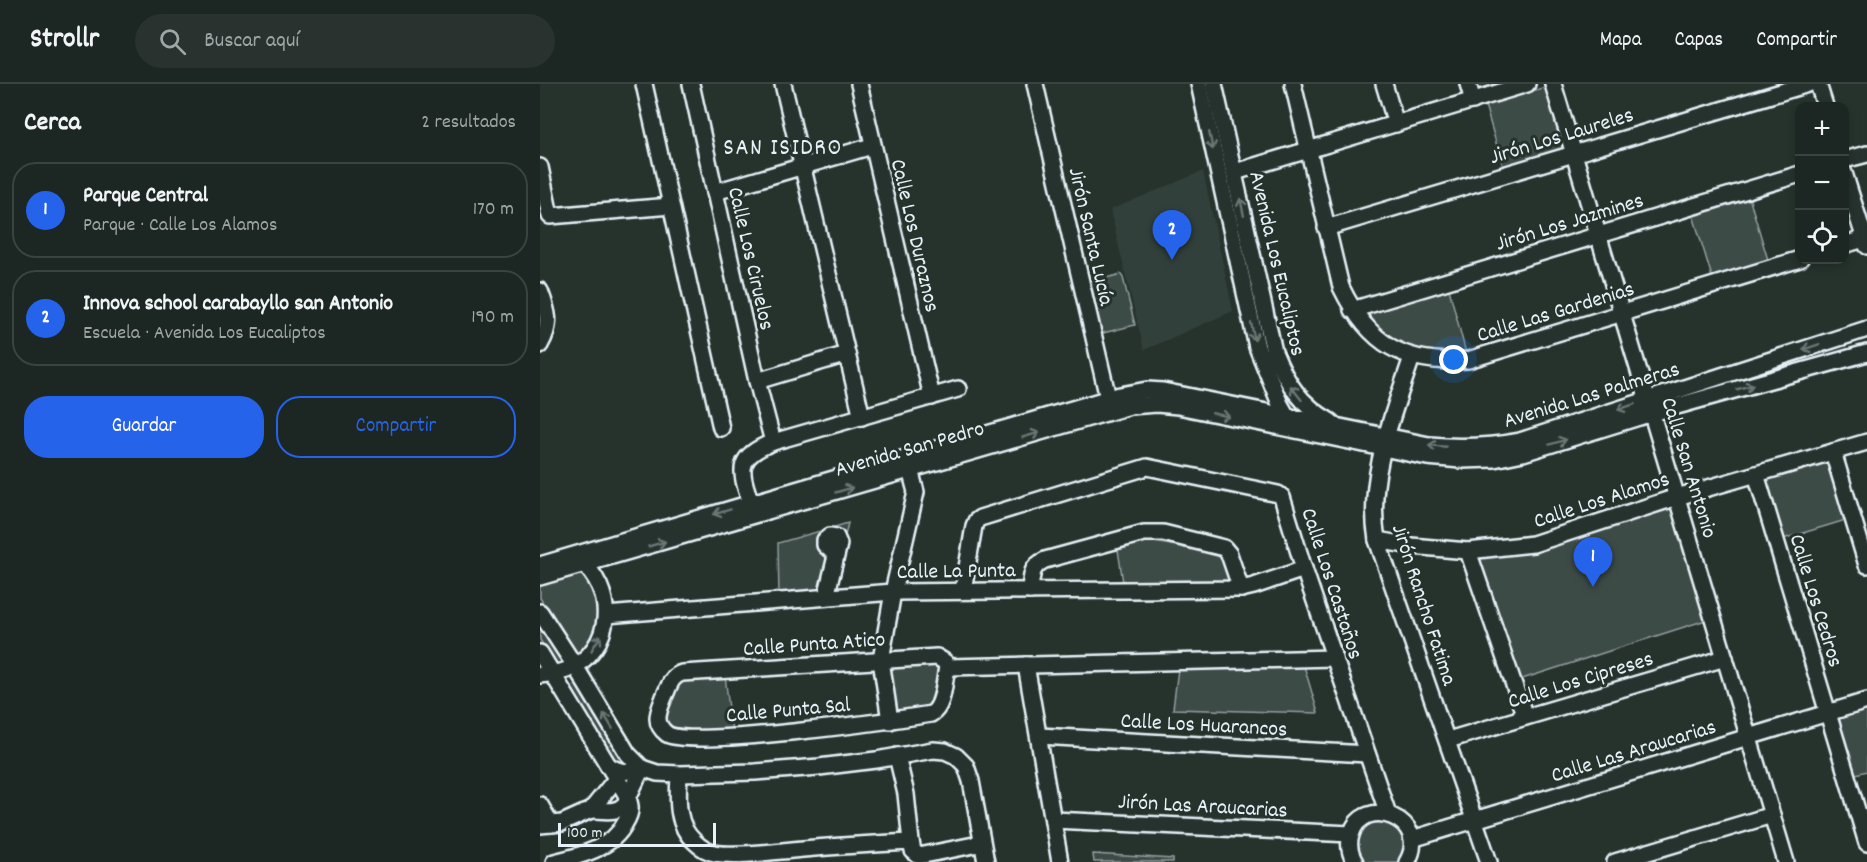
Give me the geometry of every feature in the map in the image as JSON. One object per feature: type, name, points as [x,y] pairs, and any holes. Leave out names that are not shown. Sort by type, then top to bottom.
[{"type":"street","points":[[644,84],[721,428]]},
{"type":"street","name":"Calle Los Ciruelos","points":[[691,84],[757,381],[773,442]]},
{"type":"street","points":[[783,84],[862,417]]},
{"type":"street","name":"Calle Los Duraznos","points":[[859,84],[932,397]]},
{"type":"street","name":"Jirón Santa Lucía","points":[[1035,84],[1108,398]]},
{"type":"street","name":"Avenida Los Eucaliptos","points":[[1199,84],[1257,347],[1286,416],[1295,430]]},
{"type":"street","name":"Avenida Los Eucaliptos","points":[[1214,84],[1274,352],[1284,376],[1296,394],[1307,406],[1341,428]]},
{"type":"street","name":"Calle Las Gardenias","points":[[1293,84],[1341,287],[1352,310],[1368,330],[1389,346],[1412,357],[1442,362],[1468,360],[1795,261]]},
{"type":"street","points":[[1384,84],[1396,124]]},
{"type":"street","points":[[1468,84],[1473,101]]},
{"type":"street","points":[[1235,172],[1527,84]]},
{"type":"street","name":"Calle San Antonio","points":[[1553,84],[1786,862]]},
{"type":"street","name":"Jirón Los Laureles","points":[[1326,228],[1808,84]]},
{"type":"street","points":[[1818,84],[1824,102]]},
{"type":"street","points":[[715,192],[872,146]]},
{"type":"street","points":[[1849,159],[1867,154]]},
{"type":"street","points":[[540,167],[550,216],[671,206]]},
{"type":"street","name":"Jirón Los Jazmines","points":[[1352,310],[1795,176]]},
{"type":"street","points":[[1849,185],[1866,241],[1849,244]]},
{"type":"street","points":[[540,291],[548,311],[546,334],[540,345]]},
{"type":"street","name":"Avenida Las Palmeras","points":[[1286,416],[1341,428],[1427,457],[1494,459],[1523,453],[1867,329]]},
{"type":"street","name":"Avenida Las Palmeras","points":[[1650,406],[1867,352]]},
{"type":"street","points":[[757,381],[847,354]]},
{"type":"street","name":"Jirón Rancho Fatima","points":[[1412,357],[1385,443],[1375,501],[1374,524],[1377,540],[1489,862]]},
{"type":"street","points":[[751,503],[741,471],[749,456],[759,448],[958,389]]},
{"type":"street","name":"Avenida San Pedro","points":[[540,577],[579,560],[751,503],[908,464],[1108,398],[1131,400],[1162,398],[1286,416]]},
{"type":"street","name":"Avenida San Pedro","points":[[1162,398],[1178,406],[1295,430]]},
{"type":"street","name":"Avenida San Pedro","points":[[540,565],[579,560],[1131,400]]},
{"type":"street","name":"Avenida Las Palmeras","points":[[1295,430],[1385,443]]},
{"type":"street","name":"Calle Los Alamos","points":[[1377,540],[1411,546],[1468,551],[1533,544],[1677,497],[1867,442]]},
{"type":"street","points":[[1833,452],[1867,565]]},
{"type":"street","points":[[890,721],[881,660],[893,592],[916,492],[908,464]]},
{"type":"street","name":"Calle Los Castaños","points":[[963,591],[974,526],[980,518],[1147,467],[1278,494],[1282,497],[1304,569],[1388,814]]},
{"type":"street","name":"Calle Los Cedros","points":[[1756,474],[1867,843]]},
{"type":"street","points":[[1030,591],[1033,570],[1038,563],[1144,533],[1163,533],[1224,549],[1229,554],[1240,589]]},
{"type":"street","points":[[1468,551],[1525,717]]},
{"type":"street","points":[[826,597],[836,555]]},
{"type":"street","points":[[546,674],[575,666],[589,654],[599,640],[606,615],[604,596],[597,579],[579,560]]},
{"type":"street","name":"Calle La Punta","points":[[606,615],[893,592],[1240,589],[1304,569]]},
{"type":"street","points":[[540,612],[628,754],[642,768],[657,773],[679,774],[755,772],[819,767],[933,750],[945,751],[956,756],[966,766],[971,781],[986,862]]},
{"type":"street","points":[[540,652],[546,674],[612,772],[628,798],[631,809],[621,831],[612,841],[574,858],[554,862]]},
{"type":"street","name":"Calle Punta Atico","points":[[679,674],[937,657],[942,658],[947,667]]},
{"type":"street","points":[[947,667],[1335,658]]},
{"type":"street","name":"Calle Los Cipreses","points":[[1448,740],[1725,658]]},
{"type":"street","points":[[1026,665],[1060,862]]},
{"type":"street","name":"Calle Punta Sal","points":[[679,674],[672,680],[657,720],[660,728],[669,735],[683,738],[814,730],[931,714],[937,711],[947,667]]},
{"type":"street","name":"Calle Las Araucarias","points":[[1412,839],[1867,700]]},
{"type":"street","name":"Calle Los Huarancos","points":[[1039,736],[1367,754]]},
{"type":"street","points":[[897,756],[906,794],[913,851],[919,856],[974,845]]},
{"type":"street","points":[[612,772],[624,773],[642,768]]},
{"type":"street","points":[[540,805],[545,824],[573,819],[591,810],[621,809],[642,768]]},
{"type":"street","points":[[591,810],[612,772]]},
{"type":"street","points":[[679,774],[678,805],[686,832],[695,842],[717,858],[777,857],[911,842]]},
{"type":"street","points":[[1355,862],[1350,852],[1352,834],[1356,825],[1367,816],[1374,814],[1395,816],[1406,825],[1412,839],[1412,852],[1407,862]]},
{"type":"street","points":[[1615,862],[1772,815]]},
{"type":"street","name":"Jirón Las Araucarias","points":[[1053,820],[1352,834]]},
{"type":"shaded area","points":[[1546,87],[1566,152],[1504,170],[1485,105]]},
{"type":"shaded area","points":[[1203,171],[1233,311],[1144,350],[1110,210]]},
{"type":"shaded area","points":[[1749,197],[1768,260],[1712,277],[1693,215]]},
{"type":"shaded area","points":[[1122,274],[1135,325],[1099,334],[1086,283]]},
{"type":"shaded area","points":[[1449,289],[1466,353],[1435,354],[1409,348],[1386,335],[1363,314]]},
{"type":"shaded area","points":[[1831,460],[1849,519],[1783,539],[1765,480]]},
{"type":"shaded area","points":[[1674,508],[1709,619],[1519,680],[1477,556],[1541,548]]},
{"type":"shaded area","points":[[848,523],[832,591],[779,597],[778,543]]},
{"type":"shaded area","points":[[1148,541],[1223,554],[1234,583],[1123,582],[1118,550]]},
{"type":"shaded area","points":[[582,571],[593,586],[598,615],[594,633],[576,656],[540,598],[540,583]]},
{"type":"shaded area","points":[[540,618],[565,660],[564,665],[559,667],[556,665],[540,640]]},
{"type":"shaded area","points":[[935,662],[940,666],[932,707],[891,716],[887,665]]},
{"type":"shaded area","points":[[1304,666],[1318,713],[1173,709],[1178,669]]},
{"type":"shaded area","points":[[725,676],[732,732],[679,733],[671,729],[661,717],[678,678]]},
{"type":"shaded area","points":[[579,684],[625,761],[623,764],[616,765],[571,691],[571,687]]},
{"type":"shaded area","points":[[1867,706],[1867,771],[1852,775],[1833,716]]},
{"type":"shaded area","points":[[1389,819],[1407,839],[1401,862],[1361,862],[1355,846],[1365,823]]},
{"type":"shaded area","points":[[1093,854],[1173,859],[1173,862],[1094,862]]},
{"type":"place","name":"Innova school carabayllo san Antonio","points":[[1172,260]]},
{"type":"place","name":"Parque Central","points":[[1593,587]]},
{"type":"district","name":"SAN ISIDRO","points":[[783,146]]}]
